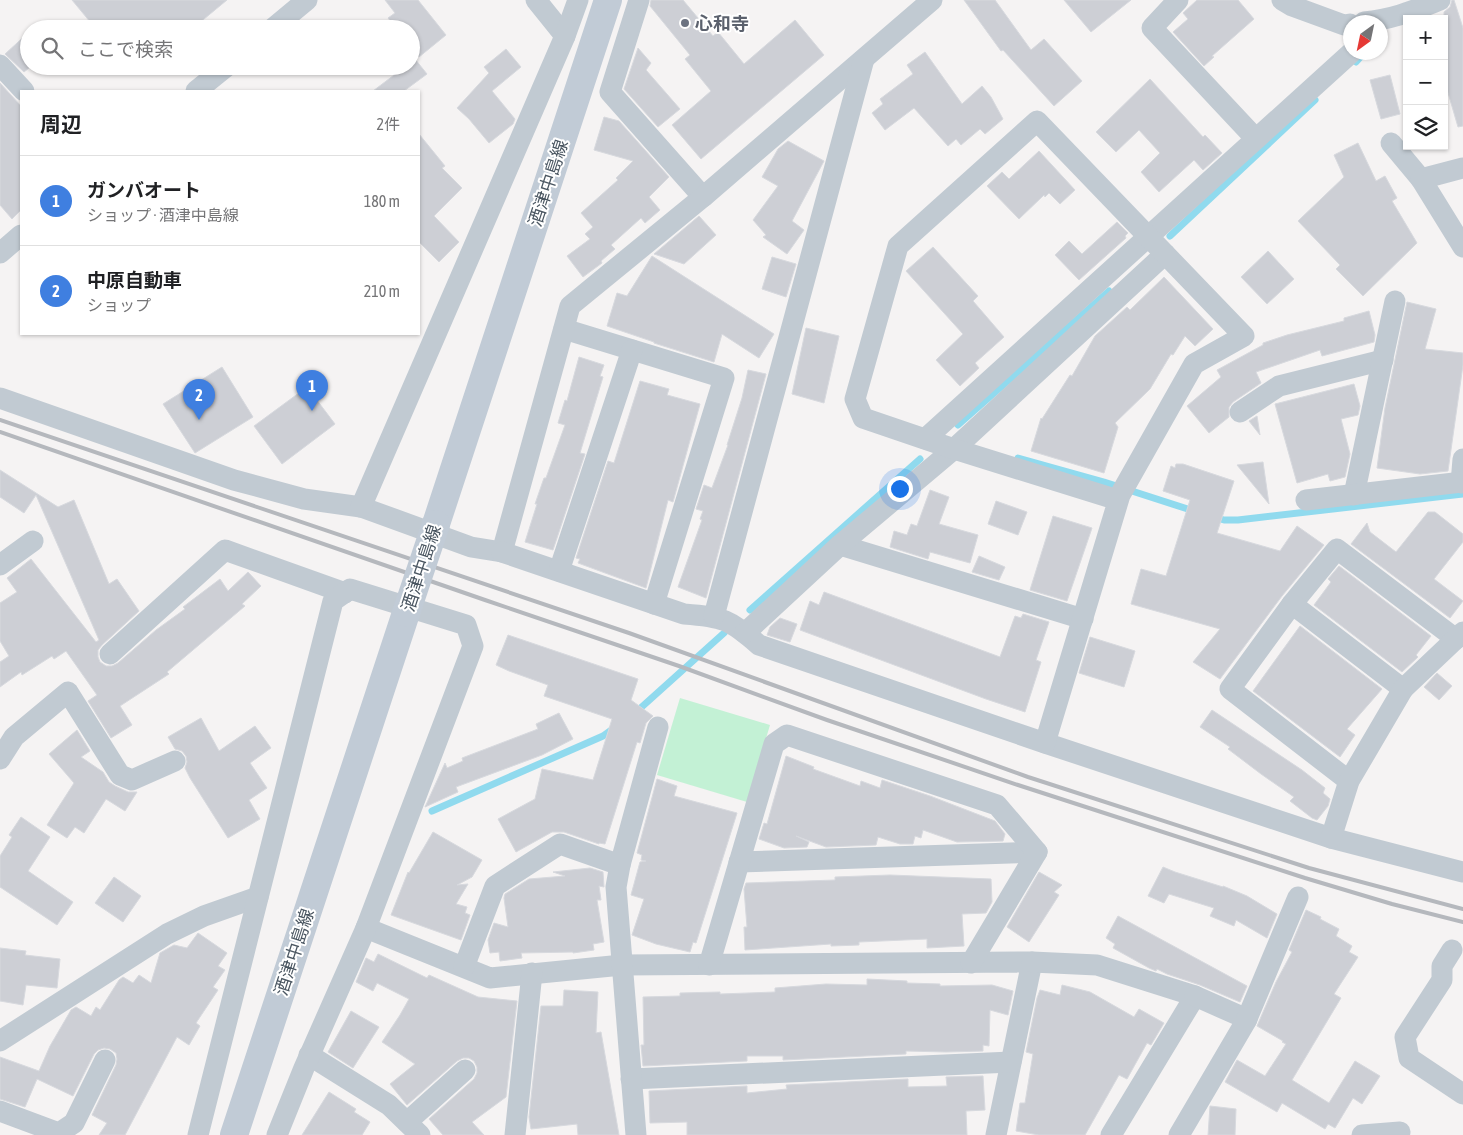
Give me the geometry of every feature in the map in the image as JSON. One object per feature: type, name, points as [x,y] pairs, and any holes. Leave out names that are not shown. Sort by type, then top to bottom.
[{"type":"main road","name":"酒津中島線","points":[[234,1135],[608,0]]},
{"type":"street","points":[[283,20],[307,0]]},
{"type":"street","points":[[536,0],[564,36]]},
{"type":"street","points":[[361,507],[578,0]]},
{"type":"street","points":[[638,0],[610,92],[703,197]]},
{"type":"street","points":[[502,552],[570,306],[703,197],[932,0]]},
{"type":"street","points":[[1178,0],[1152,28],[1256,139]]},
{"type":"street","points":[[1282,0],[1292,6],[1343,25]]},
{"type":"street","points":[[1388,20],[1410,0]]},
{"type":"street","points":[[1388,22],[1440,0]]},
{"type":"street","points":[[714,616],[864,59]]},
{"type":"street","points":[[925,439],[1343,60]]},
{"type":"street","points":[[0,65],[23,90]]},
{"type":"street","points":[[197,90],[216,75]]},
{"type":"street","points":[[1045,743],[1122,492],[1194,364],[1244,336],[1037,121],[898,246],[855,399],[863,418],[954,450],[1122,492]]},
{"type":"street","points":[[1391,144],[1420,179],[1463,247]]},
{"type":"street","points":[[1420,179],[1463,168]]},
{"type":"street","points":[[0,253],[20,237]]},
{"type":"street","points":[[745,633],[840,545],[954,450],[1165,254]]},
{"type":"street","points":[[1354,495],[1395,301]]},
{"type":"street","points":[[564,329],[724,378],[654,604]]},
{"type":"street","points":[[559,572],[632,350]]},
{"type":"street","points":[[1240,412],[1280,386],[1383,360]]},
{"type":"street","points":[[0,398],[234,480],[304,499],[361,507],[471,547],[502,552],[684,614],[714,616],[736,625],[759,645],[1045,743],[1331,838],[1463,872]]},
{"type":"street","points":[[1306,500],[1462,482],[1463,459]]},
{"type":"street","points":[[0,565],[33,541]]},
{"type":"street","points":[[840,545],[1083,620]]},
{"type":"street","points":[[1331,838],[1349,781],[1404,688],[1459,635],[1338,549],[1292,604],[1230,689],[1349,781]]},
{"type":"street","points":[[110,654],[225,550],[345,593]]},
{"type":"street","points":[[198,1135],[333,601],[350,589],[466,625],[474,646],[366,928],[276,1135]]},
{"type":"street","points":[[1292,604],[1404,688]]},
{"type":"street","points":[[0,759],[14,737],[68,692],[120,775],[132,780],[175,761]]},
{"type":"street","points":[[636,1135],[616,887],[620,865],[658,727]]},
{"type":"street","points":[[709,965],[774,744],[787,735],[997,805],[1038,852]]},
{"type":"street","points":[[464,967],[496,886],[560,844],[620,865]]},
{"type":"street","points":[[739,862],[1038,852]]},
{"type":"street","points":[[971,963],[1038,852]]},
{"type":"street","points":[[0,1041],[167,934],[204,916],[258,897]]},
{"type":"street","points":[[1180,1135],[1247,1019],[1298,897]]},
{"type":"street","points":[[366,928],[490,978],[622,965],[1032,962],[1097,965],[1195,996],[1247,1019]]},
{"type":"street","points":[[1452,950],[1442,966],[1442,980],[1405,1037],[1410,1058],[1463,1094]]},
{"type":"street","points":[[996,1135],[1032,962]]},
{"type":"street","points":[[515,1135],[532,974]]},
{"type":"street","points":[[1111,1135],[1195,996]]},
{"type":"street","points":[[309,1056],[389,1104],[414,1129],[466,1070]]},
{"type":"street","points":[[0,1111],[59,1133],[74,1123],[106,1060]]},
{"type":"street","points":[[631,1080],[1011,1062]]},
{"type":"street","points":[[1362,1135],[1400,1132]]},
{"type":"green space","points":[[680,698],[770,725],[747,802],[657,775]]},
{"type":"building","points":[[72,0],[227,0],[203,20],[89,20]]},
{"type":"building","points":[[385,0],[418,0],[446,35],[420,56],[420,20],[390,20],[388,18],[395,13]]},
{"type":"building","points":[[651,0],[683,0],[713,36],[718,32],[744,64],[795,20],[824,55],[701,159],[672,125],[711,91],[685,59],[690,55],[650,6]]},
{"type":"building","points":[[964,0],[995,0],[1031,50],[1044,39],[1082,81],[1054,106],[1003,50],[1001,51]]},
{"type":"building","points":[[1064,0],[1131,0],[1091,32]]},
{"type":"building","points":[[1197,0],[1238,0],[1254,19],[1212,56],[1214,57],[1204,66],[1173,32],[1188,19],[1183,13]]},
{"type":"building","points":[[1452,0],[1454,0],[1463,28],[1463,126],[1458,127],[1448,93],[1448,15],[1444,15],[1444,12],[1450,7]]},
{"type":"building","points":[[20,40],[20,68],[5,54]]},
{"type":"building","points":[[638,48],[651,63],[646,70],[680,109],[658,127],[624,89]]},
{"type":"building","points":[[506,49],[521,67],[492,91],[515,119],[513,124],[489,143],[457,108],[489,73],[484,67]]},
{"type":"building","points":[[925,52],[962,104],[982,86],[991,97],[1003,119],[985,134],[980,129],[961,145],[956,139],[948,146],[914,108],[885,130],[872,113],[883,104],[880,99],[913,74],[907,65]]},
{"type":"building","points":[[420,65],[427,74],[405,90],[374,90],[394,75],[420,75]]},
{"type":"building","points":[[1390,75],[1400,114],[1381,119],[1370,80]]},
{"type":"building","points":[[1150,79],[1203,137],[1205,135],[1222,153],[1203,170],[1194,160],[1159,192],[1141,172],[1160,153],[1139,130],[1116,152],[1096,132]]},
{"type":"building","points":[[0,83],[20,105],[20,211],[12,219],[0,205]]},
{"type":"building","points":[[604,117],[619,121],[669,177],[649,197],[660,210],[645,223],[641,218],[611,245],[615,249],[601,261],[602,263],[583,277],[567,256],[590,239],[585,234],[593,227],[581,213],[618,180],[616,178],[633,161],[594,150]]},
{"type":"building","points":[[420,135],[445,166],[442,168],[462,188],[434,216],[459,242],[439,262],[420,243]]},
{"type":"building","points":[[788,141],[824,161],[792,221],[804,230],[787,254],[763,237],[766,235],[753,220],[778,186],[762,177],[778,149]]},
{"type":"building","points":[[1358,143],[1376,181],[1385,176],[1397,198],[1392,201],[1417,243],[1363,296],[1336,269],[1340,265],[1298,221],[1344,177],[1334,155]]},
{"type":"building","points":[[1039,151],[1075,190],[1060,204],[1049,193],[1045,197],[1044,195],[1019,219],[987,186],[1002,172],[1009,179]]},
{"type":"building","points":[[699,216],[716,235],[684,264],[654,254]]},
{"type":"building","points":[[1117,222],[1128,233],[1125,236],[1126,238],[1079,280],[1055,255],[1069,241],[1082,254]]},
{"type":"building","points":[[933,247],[978,296],[973,301],[1004,337],[975,363],[979,368],[960,386],[936,360],[963,334],[906,271]]},
{"type":"building","points":[[1268,251],[1294,279],[1267,304],[1241,277]]},
{"type":"building","points":[[652,256],[774,334],[759,358],[722,334],[714,362],[607,326],[617,293],[627,296]]},
{"type":"building","points":[[772,257],[796,264],[786,297],[762,289]]},
{"type":"building","points":[[1164,277],[1213,329],[1195,346],[1185,336],[1173,355],[1171,354],[1150,389],[1115,423],[1118,427],[1104,473],[1031,451],[1041,418],[1070,375],[1072,376],[1095,336],[1127,307],[1130,310]]},
{"type":"building","points":[[1407,302],[1436,309],[1425,349],[1463,353],[1463,365],[1448,471],[1420,474],[1377,468],[1385,408]]},
{"type":"building","points":[[1369,311],[1375,335],[1374,342],[1322,356],[1320,350],[1256,372],[1261,383],[1233,402],[1229,407],[1229,417],[1209,433],[1187,406],[1221,377],[1217,370],[1263,345],[1263,343],[1344,321],[1344,318]]},
{"type":"building","points":[[806,328],[839,336],[824,403],[792,394]]},
{"type":"building","points":[[579,357],[604,365],[600,376],[603,377],[580,453],[585,454],[553,550],[525,542],[537,504],[535,504],[565,425],[558,423],[565,400],[567,401]]},
{"type":"building","points":[[222,367],[253,417],[195,453],[163,404]]},
{"type":"building","points":[[748,370],[766,374],[706,598],[678,587],[702,520],[700,519],[703,511],[696,509],[704,485],[712,488],[728,445]]},
{"type":"building","points":[[640,381],[669,389],[667,395],[700,404],[673,502],[668,500],[646,588],[578,563],[580,559],[576,558],[608,461],[614,463]]},
{"type":"building","points":[[1354,384],[1360,406],[1358,415],[1341,419],[1350,454],[1345,477],[1330,481],[1328,474],[1297,483],[1275,404]]},
{"type":"building","points":[[307,387],[335,424],[282,464],[254,426]]},
{"type":"building","points":[[1257,416],[1260,435],[1249,421]]},
{"type":"building","points":[[1263,462],[1269,504],[1237,465]]},
{"type":"building","points":[[1176,464],[1183,464],[1234,481],[1217,533],[1280,551],[1297,526],[1324,545],[1282,596],[1220,679],[1193,662],[1220,629],[1131,604],[1141,569],[1166,576],[1190,500],[1163,491],[1171,466],[1175,468]]},
{"type":"building","points":[[0,470],[58,507],[74,500],[109,584],[117,579],[139,611],[98,650],[100,662],[106,666],[118,663],[156,630],[185,609],[183,607],[220,579],[228,591],[248,572],[261,586],[242,604],[245,606],[167,672],[169,674],[120,706],[132,725],[111,738],[88,701],[97,695],[66,651],[54,659],[52,656],[22,675],[21,672],[0,687],[0,662],[9,656],[0,641],[0,603],[17,592],[7,578],[31,559],[96,642],[99,640],[36,495],[24,513],[0,497]]},
{"type":"building","points":[[930,490],[949,497],[939,524],[978,535],[970,563],[930,552],[928,559],[890,547],[894,531],[907,535],[911,524],[917,526]]},
{"type":"building","points":[[996,501],[1027,512],[1018,535],[988,524]]},
{"type":"building","points":[[1428,512],[1435,512],[1463,534],[1463,542],[1434,579],[1463,601],[1450,618],[1351,544],[1367,523],[1370,532],[1396,552]]},
{"type":"building","points":[[1053,516],[1092,528],[1067,601],[1030,590]]},
{"type":"building","points":[[979,556],[1005,567],[999,580],[972,572]]},
{"type":"building","points":[[1339,566],[1431,636],[1416,655],[1418,657],[1402,672],[1314,605],[1331,582],[1328,579]]},
{"type":"building","points":[[824,592],[1000,657],[1015,616],[1021,618],[1023,614],[1049,622],[1036,660],[1041,662],[1025,712],[800,630],[810,601],[819,605]]},
{"type":"building","points":[[780,618],[797,624],[790,642],[767,635],[770,627]]},
{"type":"building","points":[[1300,626],[1382,689],[1347,729],[1355,735],[1340,757],[1253,691]]},
{"type":"building","points":[[508,635],[638,679],[631,700],[653,716],[646,723],[640,743],[637,742],[605,844],[599,844],[564,832],[552,832],[516,852],[498,819],[535,799],[542,769],[593,780],[612,719],[544,696],[548,685],[496,665]]},
{"type":"building","points":[[1090,637],[1135,651],[1124,687],[1079,673]]},
{"type":"building","points":[[1437,673],[1452,686],[1439,700],[1424,687]]},
{"type":"building","points":[[1212,710],[1302,770],[1325,788],[1323,793],[1330,799],[1328,806],[1317,820],[1290,801],[1294,797],[1228,749],[1230,747],[1200,727]]},
{"type":"building","points":[[559,713],[573,739],[542,755],[456,787],[458,792],[425,807],[445,763],[447,768],[463,761],[462,758],[538,729],[536,724]]},
{"type":"building","points":[[201,718],[219,751],[255,726],[271,748],[250,763],[267,788],[249,800],[260,819],[228,838],[190,778],[185,768],[186,756],[182,751],[175,749],[168,737]]},
{"type":"building","points":[[77,730],[90,751],[81,757],[103,772],[109,782],[115,786],[128,792],[137,792],[125,811],[106,799],[84,833],[75,827],[67,838],[47,825],[74,783],[49,754]]},
{"type":"building","points":[[786,756],[814,767],[813,769],[860,786],[861,781],[880,788],[882,780],[995,821],[1005,834],[1003,841],[957,842],[923,830],[921,838],[915,836],[913,844],[900,844],[878,837],[876,845],[826,847],[796,836],[809,842],[807,847],[784,848],[759,839],[764,823],[767,824]]},
{"type":"building","points":[[657,779],[677,786],[674,796],[737,813],[696,943],[693,942],[690,952],[656,944],[632,935],[644,899],[631,895],[640,862],[646,861],[641,860],[642,855],[637,853]]},
{"type":"building","points":[[21,817],[50,837],[28,871],[73,902],[57,925],[0,887],[0,856],[12,837],[9,835]]},
{"type":"building","points":[[433,832],[482,860],[472,877],[457,885],[468,884],[456,904],[467,907],[465,913],[470,915],[461,940],[391,915],[408,872]]},
{"type":"building","points":[[1163,867],[1223,886],[1247,896],[1277,914],[1267,938],[1236,920],[1234,926],[1210,916],[1214,908],[1169,894],[1164,903],[1148,896]]},
{"type":"building","points":[[590,868],[603,872],[604,887],[599,886],[601,900],[597,900],[604,942],[593,944],[594,950],[573,953],[521,953],[522,958],[500,961],[499,952],[490,953],[488,940],[494,923],[508,927],[505,894],[529,879],[565,876],[553,872]]},
{"type":"building","points":[[1039,872],[1062,885],[1054,892],[1059,895],[1029,942],[1007,927]]},
{"type":"building","points":[[890,875],[991,879],[992,902],[986,913],[962,914],[964,946],[927,948],[927,939],[859,942],[859,945],[831,946],[831,944],[745,950],[744,927],[747,927],[744,889],[746,883],[835,880],[835,877]]},
{"type":"building","points":[[114,877],[141,896],[123,922],[95,903]]},
{"type":"building","points":[[1306,910],[1339,929],[1336,936],[1352,946],[1349,952],[1358,957],[1334,994],[1341,998],[1292,1080],[1329,1103],[1355,1061],[1380,1076],[1362,1104],[1353,1098],[1335,1128],[1328,1124],[1325,1129],[1282,1103],[1277,1112],[1225,1082],[1237,1060],[1265,1076],[1286,1044],[1257,1026],[1276,982],[1292,952],[1289,950]]},
{"type":"building","points":[[1118,916],[1247,986],[1240,1002],[1157,969],[1156,971],[1113,948],[1115,944],[1106,938]]},
{"type":"building","points":[[198,933],[227,953],[218,966],[225,970],[213,987],[218,990],[196,1023],[200,1026],[189,1045],[177,1037],[125,1135],[99,1135],[107,1123],[92,1115],[116,1065],[116,1053],[110,1049],[104,1048],[94,1054],[73,1096],[37,1079],[25,1107],[0,1099],[0,1057],[39,1071],[50,1046],[71,1010],[76,1007],[91,1016],[96,1007],[100,1010],[119,980],[123,977],[133,983],[139,975],[151,983],[160,953],[174,945],[187,948]]},
{"type":"building","points":[[0,948],[26,951],[25,955],[60,959],[57,988],[26,985],[23,1005],[0,1001]]},
{"type":"building","points":[[378,954],[427,978],[429,975],[478,997],[517,1001],[506,1097],[472,1122],[484,1135],[443,1135],[429,1119],[474,1079],[477,1067],[474,1061],[469,1058],[457,1061],[407,1105],[390,1084],[415,1064],[382,1042],[409,999],[377,983],[373,991],[356,982],[366,958],[374,962]]},
{"type":"building","points":[[867,979],[940,984],[940,986],[992,985],[1013,991],[1008,1015],[990,1010],[989,1046],[983,1045],[983,1051],[906,1051],[906,1054],[783,1060],[783,1056],[747,1056],[747,1061],[643,1066],[641,1045],[644,1045],[643,997],[680,996],[680,993],[775,992],[775,988],[826,984],[867,985]]},
{"type":"building","points":[[1062,985],[1090,992],[1134,1017],[1139,1009],[1164,1023],[1151,1045],[1147,1043],[1127,1079],[1119,1075],[1085,1135],[1039,1135],[1016,1131],[1020,1103],[1025,1103],[1033,1054],[1026,1052],[1037,998],[1040,990],[1060,995]]},
{"type":"building","points":[[564,990],[598,992],[596,1033],[601,1032],[619,1135],[578,1135],[577,1124],[531,1129],[529,1117],[541,1006],[563,1006]]},
{"type":"building","points":[[351,1011],[379,1027],[353,1068],[328,1052]]},
{"type":"building","points":[[983,1076],[985,1110],[966,1111],[967,1135],[687,1135],[687,1122],[650,1123],[649,1091],[747,1086],[747,1093],[787,1089],[786,1085],[908,1079],[908,1087],[947,1086],[946,1077]]},
{"type":"building","points":[[329,1092],[356,1109],[354,1112],[370,1122],[362,1135],[302,1135]]},
{"type":"building","points":[[1210,1106],[1236,1109],[1235,1135],[1208,1135]]},
{"type":"waterway","points":[[1170,236],[1315,100]]},
{"type":"waterway","points":[[958,425],[1109,291]]},
{"type":"waterway","points":[[1018,458],[1104,482],[1194,511]]},
{"type":"waterway","points":[[750,610],[920,459]]},
{"type":"waterway","points":[[1214,517],[1224,520],[1238,520],[1463,494]]},
{"type":"waterway","points":[[635,713],[724,633]]},
{"type":"waterway","points":[[432,811],[603,736],[614,728]]},
{"type":"railway","points":[[0,420],[629,633],[1028,777],[1309,868],[1463,909]]},
{"type":"railway","points":[[0,432],[1018,785],[1305,878],[1392,904],[1463,922]]},
{"type":"place","name":"心和寺","points":[[685,23]]},
{"type":"place","name":"ガンバオート","points":[[312,411]]},
{"type":"place","name":"中原自動車","points":[[199,420]]}]
